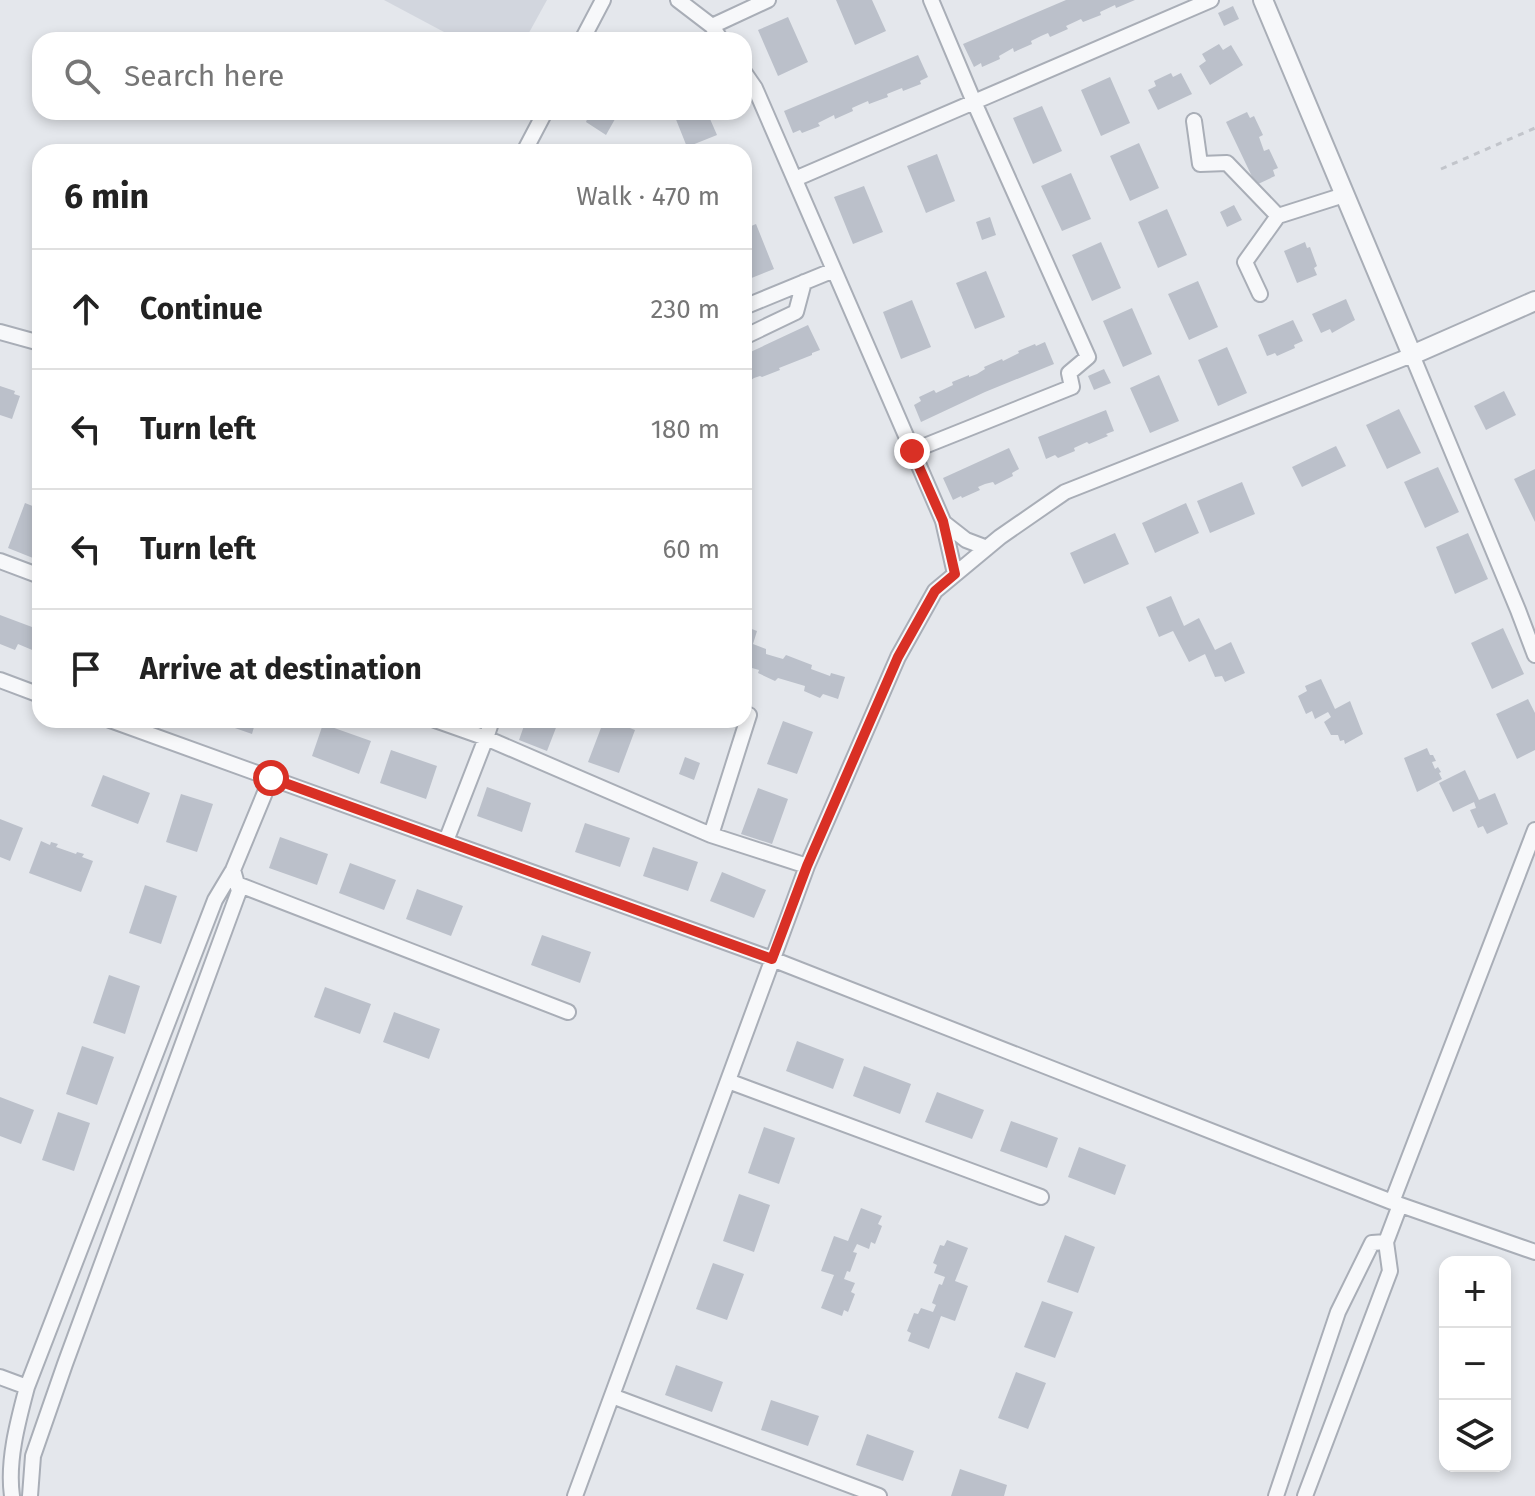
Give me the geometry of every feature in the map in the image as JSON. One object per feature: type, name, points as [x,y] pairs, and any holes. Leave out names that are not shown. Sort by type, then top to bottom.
[{"type":"street","points":[[586,32],[603,0]]},
{"type":"street","points":[[678,0],[716,32]]},
{"type":"street","points":[[712,26],[768,0]]},
{"type":"street","points":[[912,451],[1072,387],[1069,373],[1088,357],[931,0]]},
{"type":"street","points":[[795,179],[1211,0]]},
{"type":"street","points":[[1263,0],[1535,655]]},
{"type":"street","points":[[752,84],[943,521],[955,574]]},
{"type":"street","points":[[528,144],[541,120]]},
{"type":"street","points":[[1194,121],[1200,164],[1227,163],[1278,216]]},
{"type":"street","points":[[1260,294],[1245,262],[1278,216],[1344,195]]},
{"type":"street","points":[[752,304],[834,270]]},
{"type":"street","points":[[752,333],[796,312],[804,282]]},
{"type":"street","points":[[575,1496],[807,866],[898,657],[935,591],[987,548],[1065,492],[1412,355],[1535,301]]},
{"type":"street","points":[[0,332],[32,341]]},
{"type":"street","points":[[943,521],[966,540],[987,548]]},
{"type":"street","points":[[0,561],[32,573]]},
{"type":"street","points":[[0,680],[32,692]]},
{"type":"street","points":[[132,728],[772,959],[1396,1204],[1535,1252]]},
{"type":"street","points":[[458,728],[711,835],[807,866]]},
{"type":"street","points":[[446,841],[489,728]]},
{"type":"street","points":[[711,835],[745,728]]},
{"type":"street","points":[[12,1496],[10,1479],[27,1387],[215,900],[235,877],[271,778]]},
{"type":"street","points":[[1305,1496],[1390,1271],[1386,1242],[1396,1204],[1535,830]]},
{"type":"street","points":[[235,877],[568,1012]]},
{"type":"street","points":[[30,1496],[33,1456],[239,891],[235,877]]},
{"type":"street","points":[[728,1081],[1041,1197]]},
{"type":"street","points":[[1276,1496],[1338,1312],[1372,1243],[1386,1242]]},
{"type":"street","points":[[0,1377],[27,1387]]},
{"type":"street","points":[[612,1396],[879,1496]]},
{"type":"path","points":[[1441,169],[1535,128]]},
{"type":"shaded area","points":[[384,0],[547,0],[529,32],[444,32]]},
{"type":"building","points":[[836,0],[872,0],[886,31],[855,45]]},
{"type":"building","points":[[1066,0],[1135,0],[1116,8],[1115,5],[1083,22],[1081,19],[1066,26],[1068,29],[1050,37],[1048,33],[1014,52],[1013,48],[999,56],[1000,59],[974,67],[963,44]]},
{"type":"building","points":[[1233,6],[1239,19],[1224,26],[1218,13]]},
{"type":"building","points":[[788,17],[808,62],[778,76],[758,30]]},
{"type":"building","points":[[1219,44],[1223,50],[1231,45],[1243,65],[1210,85],[1199,66],[1206,61],[1202,54]]},
{"type":"building","points":[[918,55],[928,77],[920,81],[921,84],[903,91],[902,88],[869,104],[868,101],[835,119],[834,115],[818,123],[820,126],[802,133],[800,130],[793,133],[784,111]]},
{"type":"building","points":[[1171,73],[1173,77],[1181,73],[1192,94],[1158,110],[1148,90],[1156,86],[1154,81]]},
{"type":"building","points":[[1110,77],[1130,123],[1101,136],[1081,90]]},
{"type":"building","points":[[1042,106],[1062,151],[1033,164],[1013,118]]},
{"type":"building","points":[[1247,112],[1250,118],[1254,116],[1263,135],[1259,137],[1264,151],[1269,149],[1278,168],[1273,170],[1275,176],[1256,185],[1226,122]]},
{"type":"building","points":[[587,120],[614,120],[606,135]]},
{"type":"building","points":[[676,120],[710,120],[717,135],[694,144],[686,144]]},
{"type":"building","points":[[1139,143],[1159,188],[1130,201],[1110,156]]},
{"type":"building","points":[[937,154],[955,201],[926,213],[907,166]]},
{"type":"building","points":[[1071,173],[1091,219],[1062,231],[1041,186]]},
{"type":"building","points":[[864,186],[883,232],[853,244],[834,197]]},
{"type":"building","points":[[1234,205],[1242,220],[1227,227],[1220,212]]},
{"type":"building","points":[[1167,209],[1187,255],[1158,268],[1138,222]]},
{"type":"building","points":[[990,217],[996,235],[982,240],[976,222]]},
{"type":"building","points":[[756,224],[774,269],[752,278],[752,226]]},
{"type":"building","points":[[1101,242],[1121,288],[1092,301],[1072,255]]},
{"type":"building","points":[[1305,242],[1317,266],[1314,268],[1317,275],[1297,283],[1284,251]]},
{"type":"building","points":[[986,271],[1005,317],[975,329],[956,283]]},
{"type":"building","points":[[1198,281],[1218,327],[1189,340],[1168,294]]},
{"type":"building","points":[[1346,299],[1355,320],[1332,333],[1330,329],[1321,333],[1312,314]]},
{"type":"building","points":[[912,300],[931,347],[901,359],[883,312]]},
{"type":"building","points":[[1132,308],[1152,354],[1123,367],[1103,321]]},
{"type":"building","points":[[1293,320],[1303,341],[1277,356],[1275,353],[1267,356],[1258,335]]},
{"type":"building","points":[[808,325],[820,350],[780,370],[752,379],[752,351]]},
{"type":"building","points":[[1045,342],[1054,364],[921,422],[914,405],[921,401],[919,397],[934,390],[936,393],[953,385],[952,382],[977,374],[984,367],[1003,361],[1018,351]]},
{"type":"building","points":[[1227,347],[1247,393],[1218,406],[1198,360]]},
{"type":"building","points":[[1104,369],[1111,383],[1094,390],[1088,376]]},
{"type":"building","points":[[1159,375],[1179,421],[1150,433],[1130,388]]},
{"type":"building","points":[[0,386],[20,396],[12,419],[0,415]]},
{"type":"building","points":[[1504,391],[1516,415],[1486,430],[1474,406]]},
{"type":"building","points":[[1399,409],[1421,453],[1387,469],[1366,425]]},
{"type":"building","points":[[1106,410],[1114,431],[1106,434],[1108,436],[1089,444],[1087,442],[1058,458],[1055,455],[1046,459],[1038,437]]},
{"type":"building","points":[[1336,446],[1346,466],[1302,487],[1292,467]]},
{"type":"building","points":[[1009,448],[1019,469],[1012,473],[1013,476],[995,485],[993,482],[985,484],[978,487],[980,490],[953,500],[943,478]]},
{"type":"building","points":[[1438,467],[1459,512],[1425,528],[1404,482]]},
{"type":"building","points":[[1535,469],[1535,522],[1514,479]]},
{"type":"building","points":[[1242,482],[1255,514],[1210,533],[1197,501]]},
{"type":"building","points":[[25,503],[32,506],[32,558],[8,548]]},
{"type":"building","points":[[1186,503],[1199,533],[1155,553],[1142,523]]},
{"type":"building","points":[[1115,533],[1129,564],[1084,584],[1070,553]]},
{"type":"building","points":[[1468,533],[1488,579],[1455,594],[1436,547]]},
{"type":"building","points":[[1171,596],[1184,626],[1199,618],[1215,650],[1231,642],[1245,673],[1225,682],[1222,676],[1215,677],[1205,654],[1189,662],[1173,631],[1159,637],[1146,607]]},
{"type":"building","points":[[0,615],[32,627],[32,650],[18,644],[15,650],[0,644]]},
{"type":"building","points":[[1503,628],[1524,674],[1492,689],[1471,643]]},
{"type":"building","points":[[752,629],[757,631],[753,644],[766,649],[766,654],[783,659],[786,655],[812,665],[811,669],[830,676],[831,673],[845,677],[838,699],[823,694],[820,698],[804,691],[805,686],[778,678],[775,681],[758,673],[759,670],[752,668]]},
{"type":"building","points":[[1321,679],[1335,709],[1350,701],[1363,734],[1345,744],[1338,735],[1331,735],[1324,722],[1331,717],[1328,712],[1315,719],[1312,711],[1306,714],[1298,696],[1307,691],[1305,686]]},
{"type":"building","points":[[1528,699],[1535,713],[1535,750],[1517,759],[1496,714]]},
{"type":"building","points":[[783,721],[813,732],[797,774],[767,764]]},
{"type":"building","points":[[235,728],[254,728],[252,734]]},
{"type":"building","points":[[322,728],[334,728],[371,741],[359,774],[312,756]]},
{"type":"building","points":[[523,728],[556,728],[547,751],[519,740]]},
{"type":"building","points":[[601,728],[635,730],[619,773],[588,762]]},
{"type":"building","points":[[1427,748],[1436,761],[1432,762],[1435,769],[1438,767],[1441,772],[1442,779],[1417,792],[1404,758]]},
{"type":"building","points":[[391,750],[437,766],[426,799],[380,783]]},
{"type":"building","points":[[685,757],[700,763],[694,780],[679,774]]},
{"type":"building","points":[[1465,770],[1479,800],[1495,793],[1508,824],[1487,834],[1483,826],[1478,828],[1470,810],[1476,808],[1474,802],[1453,812],[1439,783]]},
{"type":"building","points":[[103,775],[150,793],[138,824],[91,806]]},
{"type":"building","points":[[487,787],[531,803],[522,832],[477,816]]},
{"type":"building","points":[[758,788],[788,799],[772,844],[741,834]]},
{"type":"building","points":[[181,794],[213,804],[197,852],[166,842]]},
{"type":"building","points":[[0,819],[23,828],[10,861],[0,857]]},
{"type":"building","points":[[585,823],[630,838],[620,867],[575,852]]},
{"type":"building","points":[[280,837],[328,854],[317,885],[269,868]]},
{"type":"building","points":[[41,841],[84,854],[82,857],[93,861],[81,892],[29,873]]},
{"type":"building","points":[[653,847],[698,862],[688,891],[643,876]]},
{"type":"building","points":[[350,863],[396,880],[384,910],[339,893]]},
{"type":"building","points":[[722,872],[766,890],[754,918],[710,901]]},
{"type":"building","points":[[145,885],[177,896],[161,944],[129,933]]},
{"type":"building","points":[[417,889],[463,906],[451,936],[406,919]]},
{"type":"building","points":[[542,935],[591,952],[580,983],[531,965]]},
{"type":"building","points":[[109,975],[140,986],[125,1034],[93,1023]]},
{"type":"building","points":[[325,987],[371,1004],[360,1034],[314,1017]]},
{"type":"building","points":[[394,1012],[440,1029],[429,1059],[383,1042]]},
{"type":"building","points":[[797,1041],[844,1059],[833,1089],[786,1071]]},
{"type":"building","points":[[82,1046],[114,1057],[97,1105],[66,1094]]},
{"type":"building","points":[[864,1066],[911,1084],[900,1114],[853,1096]]},
{"type":"building","points":[[937,1092],[984,1110],[972,1139],[925,1122]]},
{"type":"building","points":[[0,1097],[34,1110],[21,1144],[0,1136]]},
{"type":"building","points":[[58,1112],[90,1123],[74,1171],[42,1160]]},
{"type":"building","points":[[1011,1121],[1058,1138],[1047,1168],[1000,1151]]},
{"type":"building","points":[[764,1127],[795,1138],[779,1184],[748,1173]]},
{"type":"building","points":[[1079,1147],[1126,1165],[1115,1195],[1068,1177]]},
{"type":"building","points":[[739,1194],[770,1205],[754,1252],[723,1241]]},
{"type":"building","points":[[861,1208],[882,1216],[878,1224],[882,1226],[875,1244],[871,1242],[869,1249],[857,1244],[853,1252],[857,1253],[844,1279],[855,1283],[851,1292],[855,1294],[848,1312],[844,1310],[842,1316],[821,1308],[834,1275],[821,1271],[834,1236],[848,1241]]},
{"type":"building","points":[[1065,1235],[1095,1247],[1078,1293],[1047,1282]]},
{"type":"building","points":[[947,1240],[968,1248],[955,1281],[968,1286],[955,1321],[941,1316],[929,1349],[908,1341],[911,1333],[907,1331],[914,1313],[918,1314],[921,1308],[933,1312],[936,1305],[932,1303],[945,1277],[934,1273],[937,1265],[933,1263],[940,1245],[944,1246]]},
{"type":"building","points":[[713,1263],[744,1274],[727,1320],[696,1309]]},
{"type":"building","points":[[1042,1301],[1073,1312],[1055,1358],[1024,1347]]},
{"type":"building","points":[[676,1365],[723,1382],[712,1412],[665,1395]]},
{"type":"building","points":[[1016,1372],[1046,1383],[1028,1429],[998,1418]]},
{"type":"building","points":[[771,1400],[819,1416],[808,1446],[761,1430]]},
{"type":"building","points":[[867,1434],[914,1451],[903,1481],[856,1465]]},
{"type":"building","points":[[960,1469],[1007,1485],[1004,1496],[951,1496]]},
{"type":"route","points":[[271,778],[772,959],[807,866],[898,657],[935,591],[955,574],[943,521],[912,451]]}]
